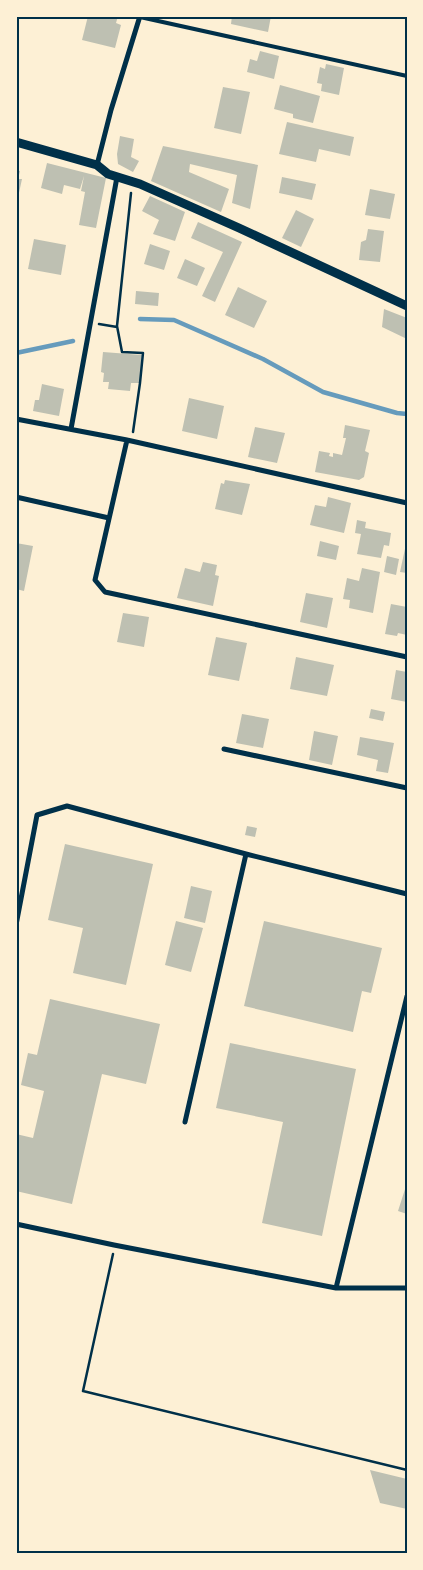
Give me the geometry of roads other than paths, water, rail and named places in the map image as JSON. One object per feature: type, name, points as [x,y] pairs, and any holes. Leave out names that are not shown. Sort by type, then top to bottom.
[{"type":"street","points":[[97,165],[111,110],[140,17]]},
{"type":"street","points":[[16,142],[97,165],[108,174],[135,183],[239,228],[407,306]]},
{"type":"street","points":[[70,429],[117,177]]},
{"type":"street","points":[[16,419],[129,440],[407,503]]},
{"type":"street","points":[[129,440],[95,580],[106,592],[407,658]]},
{"type":"street","points":[[16,497],[109,518]]},
{"type":"street","points":[[224,750],[407,788]]},
{"type":"street","points":[[16,925],[37,815],[67,806],[246,854],[407,894]]},
{"type":"street","points":[[185,1122],[246,854]]},
{"type":"street","points":[[336,1288],[407,996]]},
{"type":"street","points":[[16,1224],[336,1288],[407,1288]]},
{"type":"lane","points":[[140,17],[407,76]]},
{"type":"waterway","points":[[140,319],[174,320],[263,359],[323,392],[397,413],[407,414]]},
{"type":"waterway","points":[[16,353],[73,341]]}]
